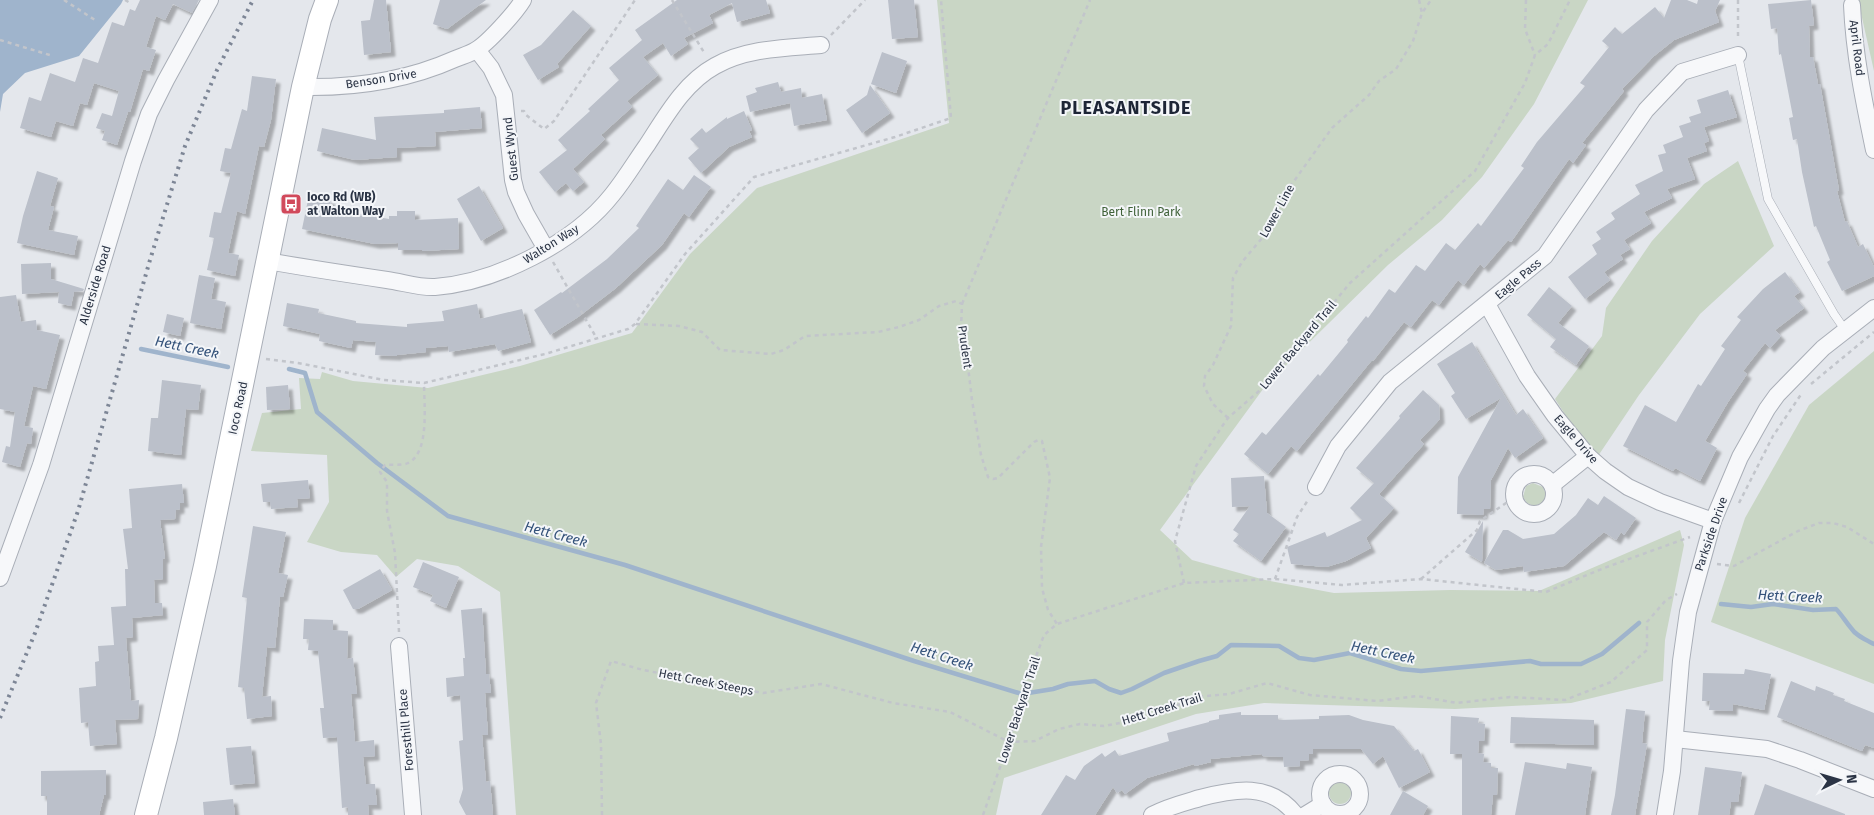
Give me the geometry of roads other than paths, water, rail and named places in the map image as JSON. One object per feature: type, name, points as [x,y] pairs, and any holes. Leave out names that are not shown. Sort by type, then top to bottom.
[{"type":"main road","name":"Ioco Road","points":[[146,815],[183,666],[303,87],[320,19],[327,0]]},
{"type":"street","name":"Alderside Road","points":[[0,578],[41,465],[132,161],[149,114],[210,0]]},
{"type":"street","name":"Benson Drive","points":[[303,87],[327,87],[397,79],[423,73],[478,50],[517,11],[523,0]]},
{"type":"street","name":"April Road","points":[[1852,5],[1852,24],[1860,78],[1874,150]]},
{"type":"street","name":"Walton Way","points":[[267,261],[434,287],[482,278],[524,262],[572,233],[594,215],[612,196],[678,99],[695,80],[713,67],[743,54],[772,49],[821,46]]},
{"type":"street","name":"Guest Wynd","points":[[478,50],[491,68],[504,95],[513,180],[516,192],[546,249]]},
{"type":"street","name":"Eagle Pass","points":[[1316,487],[1338,446],[1390,382],[1545,256],[1646,110],[1682,72],[1738,55]]},
{"type":"street","name":"Eagle Drive","points":[[1487,304],[1532,383],[1555,416],[1588,456],[1628,487],[1660,502],[1713,521]]},
{"type":"street","name":"Parkside Drive","points":[[1664,815],[1672,771],[1681,660],[1688,612],[1713,521],[1740,457],[1767,409],[1791,379],[1822,348],[1874,308]]},
{"type":"street","points":[[1552,485],[1588,456]]},
{"type":"street","name":"Foresthill Place","points":[[399,646],[413,815]]},
{"type":"street","points":[[1675,739],[1767,749],[1874,788]]},
{"type":"street","points":[[1152,815],[1175,805],[1212,795],[1245,790],[1255,790],[1277,799],[1290,807],[1296,815]]},
{"type":"street","points":[[1305,815],[1323,804]]},
{"type":"lane","points":[[1738,55],[1768,199],[1845,330]]},
{"type":"water","points":[[0,0],[123,0],[79,56],[25,73],[3,94],[0,112]]},
{"type":"waterway","name":"Hett Creek","points":[[141,349],[228,367]]},
{"type":"waterway","name":"Hett Creek","points":[[289,369],[305,373],[317,412],[377,463],[448,516],[625,565],[914,661],[1022,694],[1053,689],[1068,684],[1095,681],[1121,693],[1164,673],[1217,656],[1231,645],[1279,646],[1299,658],[1314,660],[1350,653],[1401,669],[1421,671],[1530,661],[1541,664],[1581,664],[1602,654],[1639,623]]},
{"type":"waterway","name":"Hett Creek","points":[[1721,604],[1751,607],[1773,604],[1813,610],[1836,609],[1861,638],[1874,644]]},
{"type":"railway","points":[[0,718],[35,633],[78,511],[150,260],[185,146],[217,70],[253,0]]},
{"type":"place","name":"Ioco Rd (WB) at Walton Way","points":[[291,204]]},
{"type":"district","name":"PLEASANTSIDE","points":[[1126,108]]},
{"type":"park label","name":"Bert Flinn Park","points":[[1141,212]]}]
